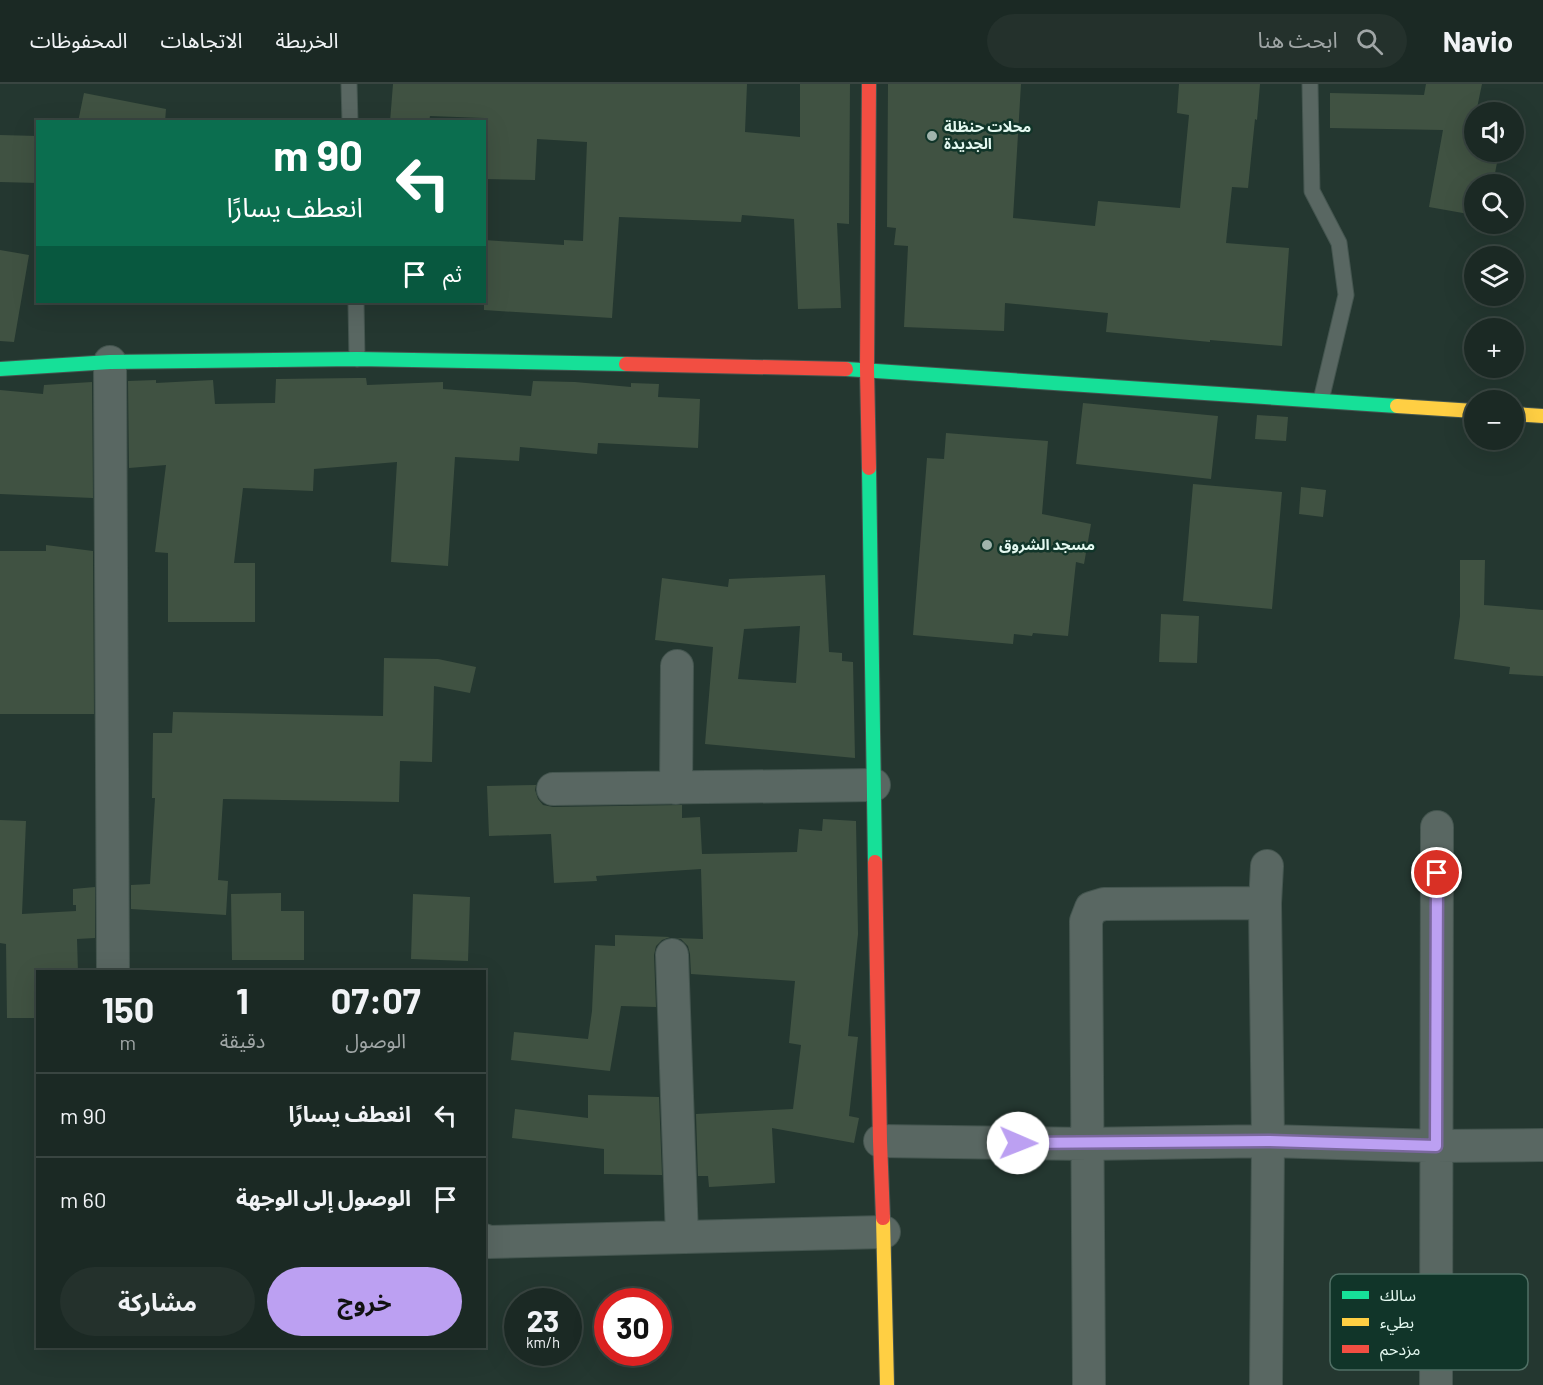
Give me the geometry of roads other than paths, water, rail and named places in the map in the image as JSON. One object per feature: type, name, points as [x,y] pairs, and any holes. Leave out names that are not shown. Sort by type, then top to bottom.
[{"type":"street","points":[[869,84],[867,369],[880,1142],[887,1385]]},
{"type":"street","points":[[0,369],[110,362],[357,359],[867,369],[1464,410]]},
{"type":"street","points":[[110,362],[113,970]]},
{"type":"street","points":[[1524,415],[1543,416]]},
{"type":"street","points":[[676,788],[677,666]]},
{"type":"street","points":[[553,789],[874,785]]},
{"type":"street","points":[[1436,1274],[1437,827]]},
{"type":"street","points":[[1266,1385],[1267,866]]},
{"type":"street","points":[[1089,1385],[1086,921],[1091,908],[1104,904],[1266,903]]},
{"type":"street","points":[[672,955],[682,1237]]},
{"type":"street","points":[[880,1142],[1087,1144],[1268,1141],[1436,1146],[1543,1145]]},
{"type":"street","points":[[486,1241],[884,1232]]},
{"type":"lane","points":[[349,84],[350,120]]},
{"type":"lane","points":[[1310,84],[1312,190],[1339,243],[1346,295],[1321,400]]},
{"type":"lane","points":[[356,303],[357,359]]},
{"type":"place","name":"محلات حنظلة الجديدة","points":[[932,136]]},
{"type":"place","name":"مسجد الشروق","points":[[987,545]]}]
